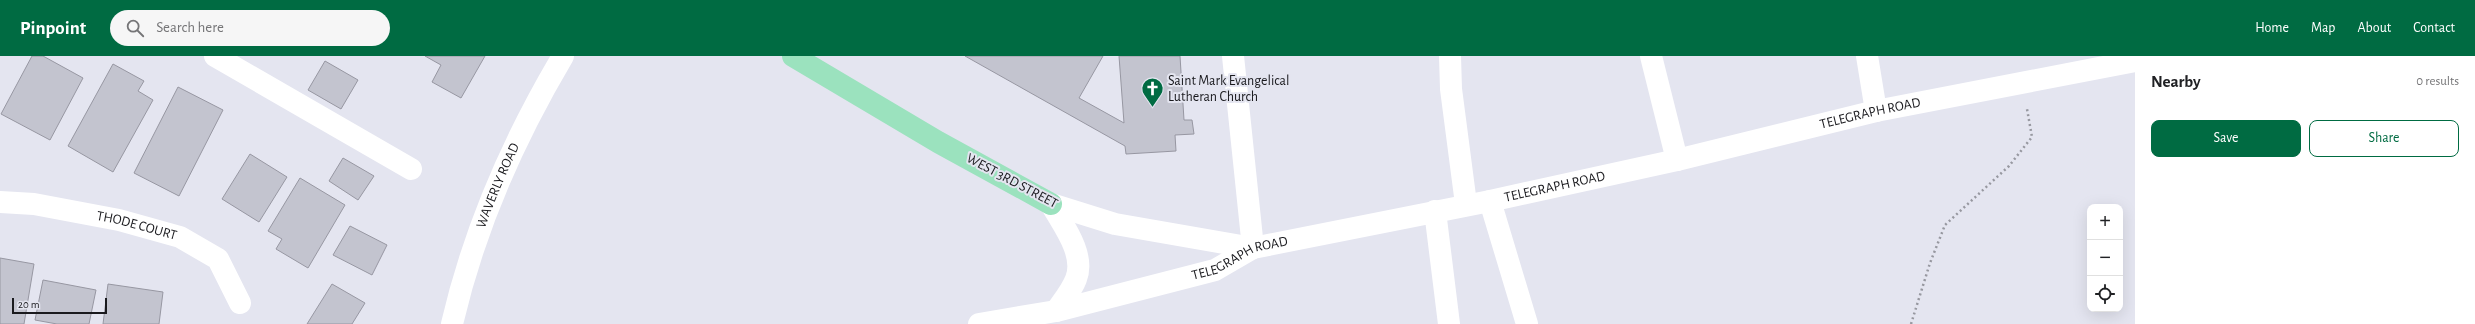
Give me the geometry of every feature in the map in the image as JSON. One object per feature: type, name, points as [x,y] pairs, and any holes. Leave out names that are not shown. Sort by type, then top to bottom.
[{"type":"main road","name":"WEST 3RD STREET","points":[[793,56],[938,142],[1051,204]]},
{"type":"street","points":[[215,56],[411,169]]},
{"type":"street","name":"WAVERLY ROAD","points":[[452,324],[459,294],[486,213],[508,160],[539,96],[563,56]]},
{"type":"street","points":[[1233,56],[1253,248]]},
{"type":"street","points":[[1450,56],[1451,89],[1466,204]]},
{"type":"street","points":[[1651,56],[1677,160]]},
{"type":"street","points":[[1867,56],[1876,111]]},
{"type":"street","name":"TELEGRAPH ROAD","points":[[979,324],[1056,311],[1215,270],[1253,248],[1466,204],[1490,201],[1677,160],[1876,111],[2023,83],[2080,64],[2135,61]]},
{"type":"street","points":[[1490,201],[1527,324]]},
{"type":"street","name":"THODE COURT","points":[[0,202],[34,204],[119,220],[180,237],[218,259],[240,303]]},
{"type":"street","points":[[1051,204],[1076,252],[1079,266],[1076,279],[1056,311]]},
{"type":"street","name":"WEST 3RD STREET","points":[[1051,204],[1115,224],[1253,248]]},
{"type":"street","points":[[1435,211],[1449,324]]},
{"type":"path","points":[[1911,324],[1930,263],[1945,225],[2009,166],[2032,137],[2023,83]]},
{"type":"building","points":[[32,56],[43,56],[83,78],[50,140],[1,114]]},
{"type":"building","points":[[425,56],[485,56],[461,98],[432,82],[441,65]]},
{"type":"building","name":"Saint Mark Evangelical Lutheran Church","points":[[965,56],[1103,56],[1079,98],[1124,123],[1119,56],[1180,56],[1184,120],[1192,120],[1194,134],[1175,135],[1176,151],[1126,154],[1125,146]]},
{"type":"building","points":[[325,61],[358,80],[341,109],[308,90]]},
{"type":"building","points":[[113,64],[144,81],[138,91],[153,100],[113,172],[68,146]]},
{"type":"building","points":[[178,87],[223,110],[179,196],[134,173]]},
{"type":"building","points":[[250,154],[287,177],[259,222],[222,199]]},
{"type":"building","points":[[343,158],[374,176],[358,200],[329,181]]},
{"type":"building","points":[[300,178],[345,205],[308,268],[276,249],[282,239],[268,231]]},
{"type":"building","points":[[350,226],[387,245],[372,275],[333,255]]},
{"type":"building","points":[[0,258],[34,264],[24,324],[0,324]]},
{"type":"building","points":[[43,280],[96,290],[89,324],[57,324],[35,320]]},
{"type":"building","points":[[108,284],[163,292],[159,324],[103,324]]},
{"type":"building","points":[[332,284],[365,303],[352,324],[307,324]]},
{"type":"place","name":"Saint Mark Evangelical Lutheran Church","points":[[1153,108]]}]
